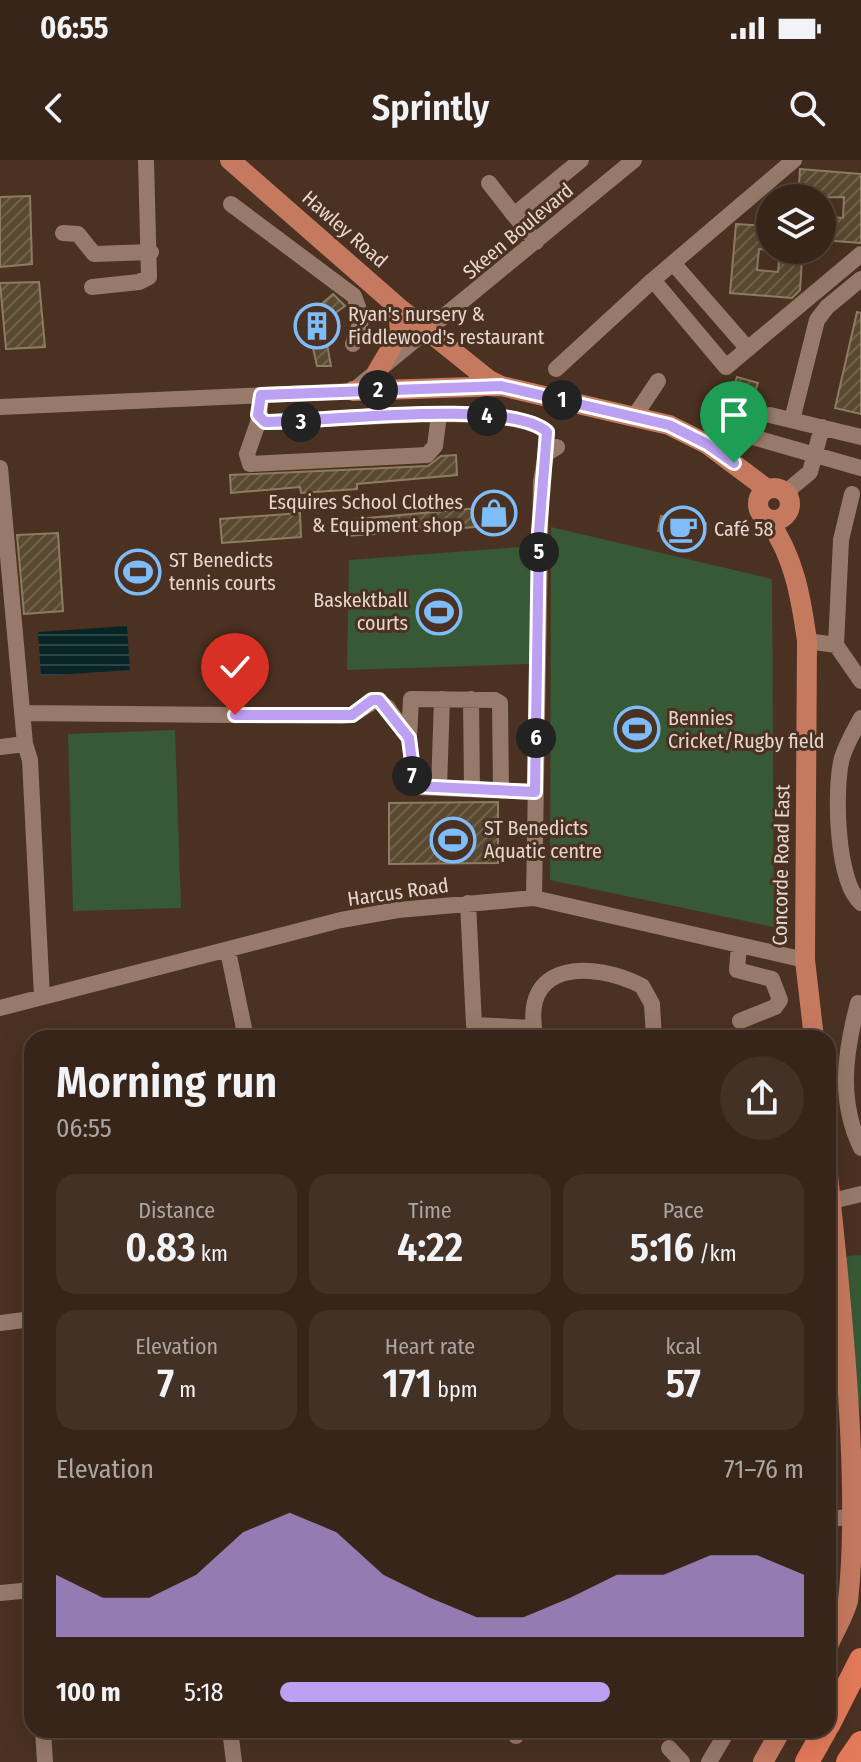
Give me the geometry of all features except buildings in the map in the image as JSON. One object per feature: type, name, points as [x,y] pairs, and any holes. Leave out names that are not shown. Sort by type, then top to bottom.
[{"type":"highway","points":[[836,1710],[861,1660]]},
{"type":"highway","points":[[807,1762],[821,1738]]},
{"type":"highway","points":[[848,1762],[861,1743]]},
{"type":"main road","name":"Hawley Road","points":[[230,160],[428,333]]},
{"type":"main road","points":[[377,372],[400,333],[398,307]]},
{"type":"main road","name":"Concorde Road East","points":[[428,333],[501,386],[634,417],[687,433],[734,463],[774,503],[801,597],[807,641],[805,960],[813,1030]]},
{"type":"main road","points":[[353,391],[501,386]]},
{"type":"main road","points":[[836,1258],[857,1427],[860,1516],[848,1602],[836,1628]]},
{"type":"main road","points":[[763,1762],[776,1738]]},
{"type":"street","points":[[92,287],[147,280],[151,252],[146,160]]},
{"type":"street","points":[[514,215],[581,160]]},
{"type":"street","name":"Skeen Boulevard","points":[[353,391],[428,333],[634,160]]},
{"type":"street","points":[[556,369],[653,280],[794,160]]},
{"type":"street","points":[[489,183],[536,242]]},
{"type":"street","points":[[231,204],[347,289],[360,303],[362,318],[353,344]]},
{"type":"street","points":[[270,235],[289,212]]},
{"type":"street","points":[[63,233],[78,234],[94,254],[151,252]]},
{"type":"street","points":[[653,280],[726,367],[861,254]]},
{"type":"street","points":[[673,263],[748,349]]},
{"type":"street","points":[[796,451],[798,422],[817,320],[827,307],[861,279]]},
{"type":"street","points":[[634,417],[658,381]]},
{"type":"street","points":[[0,407],[353,391]]},
{"type":"street","points":[[261,395],[259,420],[247,454],[250,464],[427,455],[435,446],[439,415]]},
{"type":"street","points":[[259,420],[300,422],[439,415],[529,420],[547,432],[551,451],[539,532],[534,898]]},
{"type":"street","points":[[770,415],[861,437]]},
{"type":"street","points":[[774,503],[804,480],[822,427]]},
{"type":"street","points":[[721,428],[861,468]]},
{"type":"street","points":[[0,468],[25,744],[31,768],[42,997]]},
{"type":"street","points":[[852,494],[841,540],[836,645],[861,681]]},
{"type":"street","points":[[807,641],[836,645]]},
{"type":"street","points":[[501,790],[500,703],[471,699],[411,699],[409,738],[413,785],[535,792]]},
{"type":"street","points":[[439,788],[442,699]]},
{"type":"street","points":[[471,699],[472,789]]},
{"type":"street","points":[[22,713],[341,716],[352,715],[376,700],[387,707],[409,738]]},
{"type":"street","points":[[861,718],[842,757],[839,789],[844,871],[850,891],[861,903]]},
{"type":"street","points":[[0,747],[25,744]]},
{"type":"street","name":"Harcus Road","points":[[0,1008],[341,920],[468,903],[534,898],[805,960]]},
{"type":"street","points":[[468,903],[475,1030]]},
{"type":"street","points":[[739,945],[737,970],[772,979],[780,1000],[775,1007],[740,1021]]},
{"type":"street","points":[[228,951],[244,1030]]},
{"type":"street","points":[[535,1030],[543,983],[557,974],[592,972],[633,982],[647,992],[652,1004],[654,1030]]},
{"type":"street","points":[[858,1003],[845,1062],[849,1113],[861,1148]]},
{"type":"street","points":[[836,1200],[861,1194]]},
{"type":"street","points":[[0,1323],[24,1320]]},
{"type":"street","points":[[836,1518],[860,1516]]},
{"type":"street","points":[[0,1593],[24,1591]]},
{"type":"street","points":[[44,1738],[45,1762]]},
{"type":"street","points":[[231,1738],[234,1762]]},
{"type":"street","points":[[709,1762],[723,1738]]},
{"type":"street","points":[[669,1748],[682,1762]]},
{"type":"green space","points":[[551,527],[772,579],[774,927],[550,880]]},
{"type":"green space","name":"Baskektball courts","points":[[532,546],[529,664],[347,670],[349,560]]},
{"type":"green space","points":[[175,730],[181,908],[73,911],[68,734]]},
{"type":"green space","points":[[861,1255],[861,1416],[836,1268],[848,1256]]},
{"type":"water","points":[[127,626],[130,670],[41,676],[38,632]]},
{"type":"place","name":"Ryan's nursery & Fiddlewood's restaurant","points":[[317,326]]},
{"type":"place","name":"Esquires School Clothes & Equipment shop","points":[[494,513]]},
{"type":"place","name":"Café 58","points":[[683,529]]},
{"type":"place","name":"ST Benedicts tennis courts","points":[[138,572]]},
{"type":"place","name":"Baskektball courts","points":[[439,612]]},
{"type":"place","name":"Bennies Cricket/Rugby field","points":[[637,729]]},
{"type":"place","name":"ST Benedicts Aquatic centre","points":[[453,840]]},
{"type":"route","points":[[235,715],[352,715],[372,700],[379,700],[390,710],[409,738],[412,783],[415,786],[535,792],[539,532],[547,432],[529,420],[471,415],[265,422],[259,420],[258,415],[261,395],[501,386],[669,425],[707,444],[734,463]]}]
